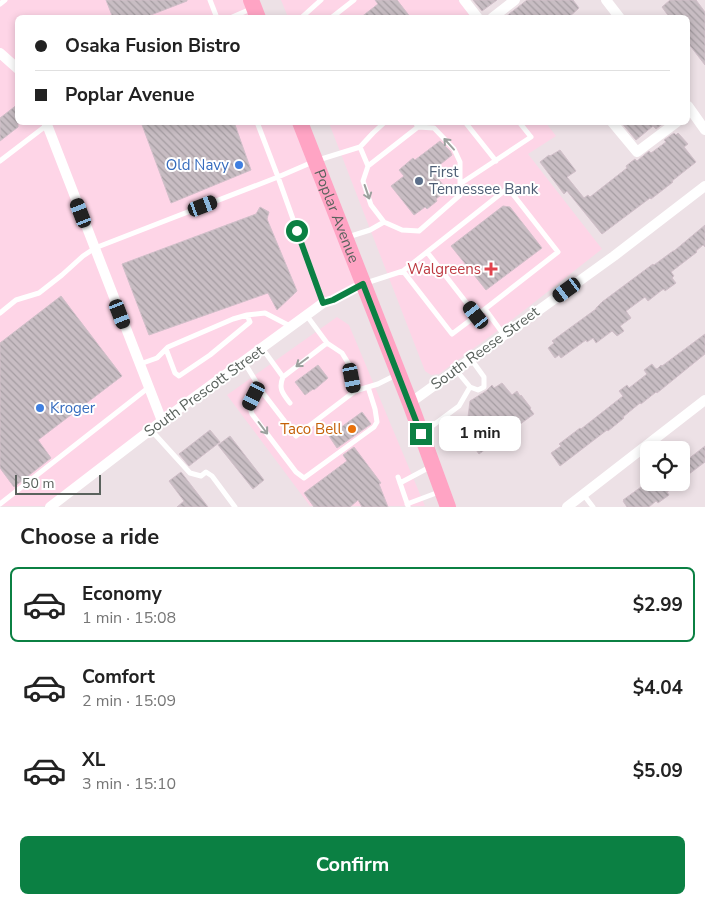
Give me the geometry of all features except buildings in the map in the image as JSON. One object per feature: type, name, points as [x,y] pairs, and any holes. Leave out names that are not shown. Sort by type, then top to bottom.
[{"type":"main road","name":"Poplar Avenue","points":[[301,125],[410,403],[448,506]]},
{"type":"street","points":[[464,0],[476,15]]},
{"type":"street","points":[[496,15],[515,0]]},
{"type":"street","points":[[606,0],[618,15]]},
{"type":"street","points":[[0,53],[15,66]]},
{"type":"street","points":[[690,112],[705,130]]},
{"type":"street","points":[[47,125],[162,421]]},
{"type":"street","points":[[614,125],[637,152],[672,125]]},
{"type":"street","name":"South Reese Street","points":[[410,403],[614,256],[705,186]]},
{"type":"street","name":"South Prescott Street","points":[[50,506],[306,315],[323,303],[333,300],[363,284]]},
{"type":"street","points":[[567,506],[705,400]]},
{"type":"lane","points":[[0,4],[5,0]]},
{"type":"lane","points":[[210,0],[216,15]]},
{"type":"lane","points":[[304,15],[321,0]]},
{"type":"lane","points":[[335,15],[354,0]]},
{"type":"lane","points":[[238,15],[255,8]]},
{"type":"lane","points":[[0,161],[46,125]]},
{"type":"lane","points":[[258,125],[323,303]]},
{"type":"lane","points":[[0,313],[16,300],[39,293],[95,248],[315,161],[360,147],[382,125]]},
{"type":"lane","points":[[416,125],[434,128],[454,150],[460,162],[460,195],[419,230],[402,230],[384,222],[371,204],[363,181],[368,166],[416,125]]},
{"type":"lane","points":[[468,125],[496,160]]},
{"type":"lane","points":[[460,184],[531,137],[522,125]]},
{"type":"lane","points":[[360,147],[368,166]]},
{"type":"lane","points":[[363,284],[403,271],[508,188],[558,252],[452,334],[403,271]]},
{"type":"lane","points":[[345,238],[370,230],[384,222]]},
{"type":"lane","points":[[427,252],[476,315]]},
{"type":"lane","points":[[485,309],[504,335]]},
{"type":"lane","points":[[139,364],[157,358],[168,347],[176,343],[247,314],[265,313],[291,326]]},
{"type":"lane","points":[[166,349],[174,373],[180,376],[210,355],[250,322],[247,314]]},
{"type":"lane","points":[[306,315],[327,343],[342,353],[350,366],[354,391]]},
{"type":"lane","points":[[290,403],[281,391],[280,383],[283,377],[327,343]]},
{"type":"lane","points":[[262,348],[283,377]]},
{"type":"lane","points":[[456,370],[470,387],[478,390],[484,387],[484,377],[471,358]]},
{"type":"lane","points":[[244,361],[259,386],[296,436],[354,391],[378,384],[398,373]]},
{"type":"lane","points":[[259,386],[249,405],[252,414],[296,472],[304,478],[374,427],[377,422],[368,387]]},
{"type":"lane","points":[[421,434],[459,406],[470,387]]},
{"type":"lane","points":[[0,504],[148,388]]},
{"type":"lane","points":[[151,429],[190,473],[201,476],[206,472],[212,476],[235,506]]},
{"type":"lane","points":[[400,483],[433,466]]},
{"type":"lane","points":[[398,477],[407,505],[442,491]]},
{"type":"lane","points":[[583,494],[593,506]]},
{"type":"shaded area","points":[[0,0],[251,0],[257,15],[15,15],[15,125],[301,125],[363,284],[333,300],[50,506],[0,506]]},
{"type":"shaded area","points":[[281,0],[458,0],[469,15],[287,15]]},
{"type":"shaded area","points":[[330,125],[548,125],[556,136],[528,154],[602,249],[508,323],[439,374],[431,375],[425,371]]},
{"type":"shaded area","points":[[337,317],[349,325],[425,506],[310,506],[227,395]]},
{"type":"place","name":"Old Navy","points":[[239,165]]},
{"type":"place","name":"First Tennessee Bank","points":[[419,181]]},
{"type":"place","name":"Walgreens","points":[[491,269]]},
{"type":"place","name":"Kroger","points":[[40,408]]},
{"type":"place","name":"Taco Bell","points":[[352,429]]},
{"type":"route","points":[[297,231],[323,303],[333,300],[363,284],[421,434]]}]
